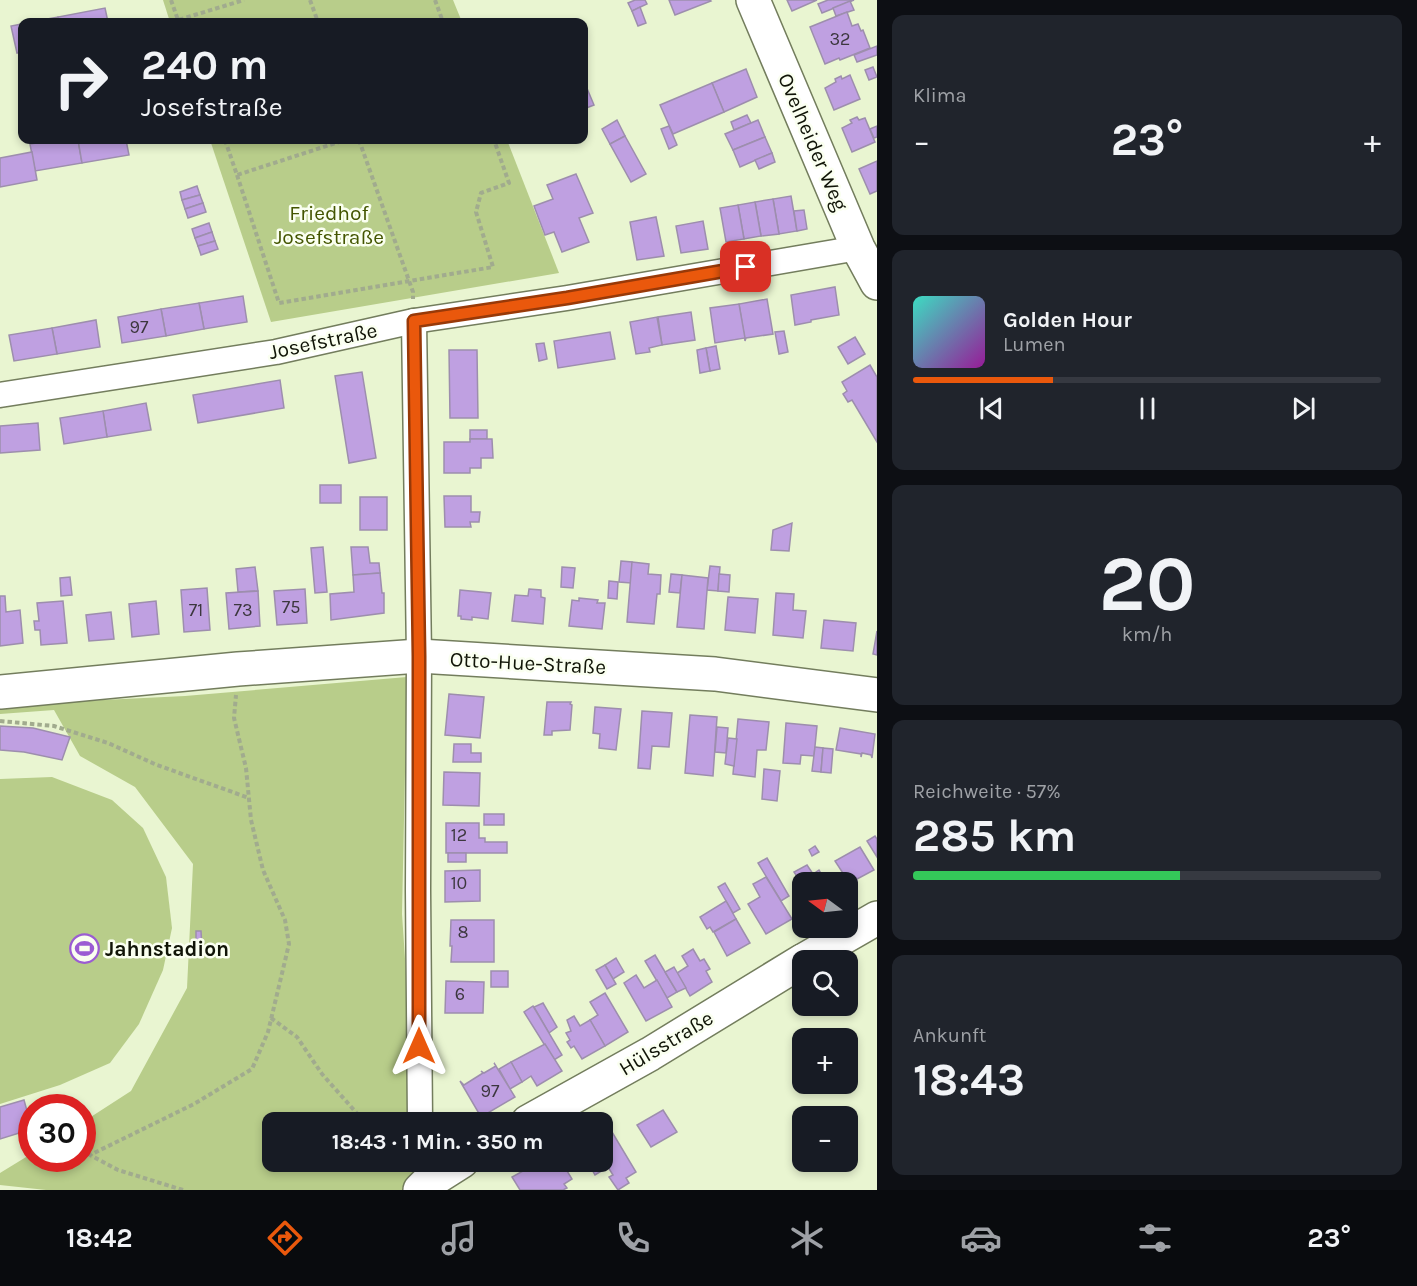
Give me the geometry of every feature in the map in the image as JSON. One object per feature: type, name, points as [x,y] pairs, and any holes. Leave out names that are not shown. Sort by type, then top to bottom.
[{"type":"street","name":"Ovelheider Weg","points":[[753,0],[858,248],[877,283]]},
{"type":"street","name":"Josefstraße","points":[[0,395],[276,352],[414,321],[567,298],[858,248]]},
{"type":"street","points":[[414,321],[419,656],[417,890],[420,1112]]},
{"type":"street","name":"Otto-Hue-Straße","points":[[0,692],[238,669],[419,656],[715,674],[877,695]]},
{"type":"street","name":"Hülsstraße","points":[[821,950],[877,918]]},
{"type":"street","name":"Hülsstraße","points":[[546,1112],[650,1054],[792,967]]},
{"type":"street","points":[[423,1178],[437,1172]]},
{"type":"path","points":[[171,0],[177,18]]},
{"type":"path","points":[[192,18],[243,0]]},
{"type":"path","points":[[310,0],[317,18]]},
{"type":"path","points":[[435,0],[442,18]]},
{"type":"path","points":[[226,144],[279,303],[493,267],[476,212],[481,193],[509,183],[495,144]]},
{"type":"path","points":[[237,175],[333,144]]},
{"type":"path","points":[[360,144],[410,282],[413,292],[414,321]]},
{"type":"path","points":[[183,1190],[118,1170],[90,1155],[194,1104],[252,1069],[268,1032],[289,944],[285,920],[263,870],[251,820],[246,768],[234,718],[238,669]]},
{"type":"path","points":[[0,721],[54,726],[108,743],[157,765],[249,798]]},
{"type":"path","points":[[271,1018],[297,1037],[322,1074],[356,1112]]},
{"type":"green space","points":[[163,0],[453,0],[460,18],[169,18]]},
{"type":"green space","name":"Friedhof Josefstraße","points":[[211,144],[509,144],[559,273],[271,322]]},
{"type":"green space","points":[[407,677],[402,914],[415,1112],[262,1112],[262,1172],[420,1172],[420,1179],[415,1190],[46,1190],[0,1185],[0,1173],[18,1162],[18,1172],[96,1172],[96,1114],[131,1091],[187,988],[193,864],[135,787],[80,756],[54,710],[0,714],[0,705],[185,696]]},
{"type":"green space","name":"Jahnstadion","points":[[52,777],[112,800],[143,828],[166,877],[172,928],[163,970],[139,1024],[110,1063],[60,1085],[32,1094],[18,1094],[18,1098],[0,1104],[0,779]]},
{"type":"building","points":[[645,0],[647,4],[632,11],[628,3]]},
{"type":"building","points":[[669,0],[710,0],[711,1],[675,15]]},
{"type":"building","points":[[787,0],[817,0],[792,11]]},
{"type":"building","points":[[828,0],[854,0],[822,13],[818,4]]},
{"type":"building","points":[[850,1],[854,10],[836,16],[833,8]]},
{"type":"building","points":[[640,7],[646,23],[638,26],[632,11]]},
{"type":"building","points":[[105,8],[107,18],[58,18]]},
{"type":"building","points":[[847,12],[852,26],[858,24],[861,31],[863,30],[870,48],[825,64],[810,27]]},
{"type":"building","points":[[18,25],[18,53],[17,53],[11,26]]},
{"type":"building","points":[[877,46],[877,55],[857,62],[854,55]]},
{"type":"building","points":[[873,67],[877,77],[869,80],[865,70]]},
{"type":"building","points":[[746,69],[757,97],[724,112],[712,83]]},
{"type":"building","points":[[850,75],[860,99],[834,110],[825,88],[836,82],[835,79],[841,76],[842,79]]},
{"type":"building","points":[[712,83],[724,112],[673,134],[660,105]]},
{"type":"building","points":[[588,91],[594,105],[588,107]]},
{"type":"building","points":[[747,115],[751,123],[734,130],[731,122]]},
{"type":"building","points":[[857,117],[859,120],[865,118],[875,142],[852,152],[842,128],[852,123],[850,120]]},
{"type":"building","points":[[617,120],[625,136],[610,144],[602,129]]},
{"type":"building","points":[[758,120],[765,137],[733,150],[725,134]]},
{"type":"building","points":[[669,126],[677,145],[669,149],[661,129]]},
{"type":"building","points":[[877,126],[877,137],[874,138],[870,129]]},
{"type":"building","points":[[625,136],[646,174],[631,182],[610,144]]},
{"type":"building","points":[[765,137],[772,153],[740,167],[733,150]]},
{"type":"building","points":[[30,144],[79,144],[82,163],[35,171]]},
{"type":"building","points":[[79,144],[127,144],[129,155],[82,163]]},
{"type":"building","points":[[32,152],[37,180],[0,187],[0,158]]},
{"type":"building","points":[[772,153],[775,162],[759,169],[755,160]]},
{"type":"building","points":[[877,161],[877,191],[870,194],[859,169]]},
{"type":"building","points":[[576,174],[593,213],[579,218],[589,242],[562,252],[554,232],[545,235],[534,206],[553,199],[547,185]]},
{"type":"building","points":[[197,186],[200,195],[182,200],[180,192]]},
{"type":"building","points":[[200,195],[203,203],[185,209],[182,200]]},
{"type":"building","points":[[791,196],[797,231],[779,234],[773,199]]},
{"type":"building","points":[[773,199],[779,234],[761,236],[755,202]]},
{"type":"building","points":[[755,202],[761,236],[744,239],[738,205]]},
{"type":"building","points":[[203,203],[206,212],[188,218],[185,209]]},
{"type":"building","points":[[738,205],[744,239],[726,242],[720,208]]},
{"type":"building","points":[[804,210],[807,229],[797,231],[794,211]]},
{"type":"building","points":[[656,217],[664,256],[637,260],[630,222]]},
{"type":"building","points":[[703,221],[708,249],[681,253],[676,226]]},
{"type":"building","points":[[209,223],[212,232],[195,238],[192,229]]},
{"type":"building","points":[[212,232],[215,241],[198,246],[195,238]]},
{"type":"building","points":[[215,241],[218,249],[201,255],[198,246]]},
{"type":"building","points":[[835,287],[839,315],[795,325],[791,295]]},
{"type":"building","points":[[243,296],[247,322],[204,329],[199,303]]},
{"type":"building","points":[[767,299],[773,334],[746,338],[745,341],[739,304]]},
{"type":"building","points":[[199,303],[204,329],[166,336],[161,309]]},
{"type":"building","points":[[739,304],[745,338],[715,343],[710,308]]},
{"type":"building","points":[[161,309],[166,336],[122,343],[118,317]]},
{"type":"building","points":[[691,312],[695,340],[662,345],[658,317]]},
{"type":"building","points":[[657,317],[662,345],[649,348],[650,352],[636,354],[630,322]]},
{"type":"building","points":[[96,320],[100,347],[57,354],[52,328]]},
{"type":"building","points":[[52,328],[57,354],[14,361],[9,335]]},
{"type":"building","points":[[784,331],[788,352],[779,354],[775,332]]},
{"type":"building","points":[[610,332],[615,359],[558,368],[554,341]]},
{"type":"building","points":[[855,337],[865,354],[848,364],[838,347]]},
{"type":"building","points":[[544,343],[547,359],[539,361],[536,344]]},
{"type":"building","points":[[716,346],[720,369],[710,371],[706,348]]},
{"type":"building","points":[[706,348],[710,371],[700,373],[697,350]]},
{"type":"building","points":[[449,350],[477,350],[478,418],[450,418]]},
{"type":"building","points":[[870,365],[877,377],[877,442],[852,400],[848,402],[843,394],[847,391],[842,382]]},
{"type":"building","points":[[362,372],[376,458],[349,463],[335,376]]},
{"type":"building","points":[[280,380],[284,408],[198,423],[193,395]]},
{"type":"building","points":[[146,403],[151,430],[107,437],[103,411]]},
{"type":"building","points":[[103,411],[107,437],[64,444],[60,418]]},
{"type":"building","points":[[38,423],[40,450],[0,453],[0,426]]},
{"type":"building","points":[[470,430],[487,430],[487,439],[470,439]]},
{"type":"building","points":[[470,439],[492,439],[493,458],[481,458],[481,468],[470,468],[470,473],[444,473],[444,442],[470,442]]},
{"type":"building","points":[[320,485],[341,485],[341,503],[320,503]]},
{"type":"building","points":[[444,496],[471,496],[471,512],[480,512],[479,522],[470,522],[471,527],[445,527]]},
{"type":"building","points":[[360,497],[387,497],[387,530],[360,530]]},
{"type":"building","points":[[792,523],[789,551],[771,550],[773,530]]},
{"type":"building","points":[[323,547],[327,592],[315,593],[311,548]]},
{"type":"building","points":[[351,547],[368,547],[370,563],[379,563],[380,573],[353,575]]},
{"type":"building","points":[[621,561],[632,562],[631,583],[619,582]]},
{"type":"building","points":[[632,562],[649,564],[648,574],[661,575],[654,624],[627,622]]},
{"type":"building","points":[[710,566],[720,567],[718,591],[707,590]]},
{"type":"building","points":[[255,567],[258,591],[238,592],[236,569]]},
{"type":"building","points":[[562,567],[575,568],[573,588],[561,587]]},
{"type":"building","points":[[380,573],[382,593],[384,593],[384,613],[331,620],[330,594],[354,592],[353,575]]},
{"type":"building","points":[[671,574],[682,575],[680,593],[669,592]]},
{"type":"building","points":[[719,574],[730,575],[729,592],[718,591]]},
{"type":"building","points":[[682,575],[708,578],[704,629],[677,627]]},
{"type":"building","points":[[70,577],[72,595],[61,596],[60,578]]},
{"type":"building","points":[[609,581],[618,582],[617,599],[608,598]]},
{"type":"building","points":[[207,588],[210,630],[184,632],[181,590]]},
{"type":"building","points":[[305,589],[307,623],[277,625],[274,591]]},
{"type":"building","points":[[529,589],[541,590],[541,597],[545,598],[543,624],[512,621],[515,595],[528,596]]},
{"type":"building","points":[[460,590],[491,593],[488,619],[472,617],[472,620],[461,619],[461,616],[458,616]]},
{"type":"building","points":[[258,591],[260,626],[229,629],[226,593]]},
{"type":"building","points":[[776,593],[794,594],[793,610],[806,611],[803,638],[773,635]]},
{"type":"building","points":[[0,596],[5,596],[6,612],[20,610],[23,643],[0,646]]},
{"type":"building","points":[[728,597],[758,599],[755,633],[725,630]]},
{"type":"building","points":[[579,598],[605,603],[602,629],[569,626],[572,600],[579,601]]},
{"type":"building","points":[[63,601],[67,643],[41,645],[40,630],[35,630],[34,621],[39,621],[37,603]]},
{"type":"building","points":[[156,601],[159,634],[132,637],[129,604]]},
{"type":"building","points":[[111,612],[114,639],[89,641],[86,615]]},
{"type":"building","points":[[824,620],[856,623],[853,651],[821,648]]},
{"type":"building","points":[[877,631],[877,655],[873,654]]},
{"type":"building","points":[[449,694],[484,697],[480,738],[445,735]]},
{"type":"building","points":[[547,702],[571,702],[570,730],[552,731],[552,735],[544,735]]},
{"type":"building","points":[[595,707],[621,709],[616,750],[599,748],[600,734],[593,733]]},
{"type":"building","points":[[642,711],[672,713],[669,747],[652,746],[650,769],[638,768]]},
{"type":"building","points":[[690,715],[717,717],[713,776],[685,773]]},
{"type":"building","points":[[738,719],[769,722],[766,750],[757,750],[755,777],[733,774]]},
{"type":"building","points":[[786,723],[817,726],[814,756],[801,755],[800,764],[783,763]]},
{"type":"building","points":[[0,726],[33,728],[70,737],[62,760],[24,752],[0,750]]},
{"type":"building","points":[[717,727],[728,728],[726,753],[715,752]]},
{"type":"building","points":[[840,728],[875,734],[872,758],[871,755],[862,753],[861,757],[861,754],[836,750]]},
{"type":"building","points":[[728,738],[737,739],[734,766],[725,764]]},
{"type":"building","points":[[454,744],[471,744],[471,753],[481,753],[481,762],[453,762]]},
{"type":"building","points":[[815,747],[823,748],[821,772],[812,771]]},
{"type":"building","points":[[823,748],[833,749],[831,773],[821,772]]},
{"type":"building","points":[[764,769],[780,771],[777,801],[762,799]]},
{"type":"building","points":[[444,772],[480,773],[479,806],[443,805]]},
{"type":"building","points":[[484,814],[504,814],[504,825],[484,825]]},
{"type":"building","points":[[446,823],[479,823],[479,838],[485,838],[485,842],[507,842],[507,853],[446,853]]},
{"type":"building","points":[[875,836],[877,839],[877,857],[867,841]]},
{"type":"building","points":[[815,846],[819,852],[812,856],[809,850]]},
{"type":"building","points":[[860,847],[874,870],[858,878],[858,872],[842,872],[835,861]]},
{"type":"building","points":[[448,853],[466,853],[466,862],[448,862]]},
{"type":"building","points":[[767,858],[789,896],[781,901],[758,863]]},
{"type":"building","points":[[807,865],[812,872],[794,872]]},
{"type":"building","points":[[480,870],[480,901],[445,902],[445,871]]},
{"type":"building","points":[[766,877],[792,919],[766,934],[748,904],[760,897],[753,884]]},
{"type":"building","points":[[725,883],[740,909],[733,913],[718,887]]},
{"type":"building","points":[[726,901],[736,919],[713,932],[710,927],[707,929],[700,917]]},
{"type":"building","points":[[736,919],[750,943],[727,956],[714,932]]},
{"type":"building","points":[[451,920],[494,920],[494,962],[451,962]]},
{"type":"building","points":[[196,931],[201,931],[202,948],[196,948]]},
{"type":"building","points":[[693,949],[700,961],[704,959],[710,969],[706,971],[712,982],[690,996],[677,973],[688,966],[682,956]]},
{"type":"building","points":[[655,955],[677,992],[667,998],[645,961]]},
{"type":"building","points":[[616,958],[624,972],[613,979],[605,965]]},
{"type":"building","points":[[605,965],[616,984],[607,989],[596,970]]},
{"type":"building","points":[[674,967],[686,988],[677,992],[665,972]]},
{"type":"building","points":[[491,971],[508,971],[508,987],[491,987]]},
{"type":"building","points":[[636,975],[644,988],[657,980],[672,1007],[646,1021],[624,983]]},
{"type":"building","points":[[446,981],[484,982],[483,1013],[445,1013]]},
{"type":"building","points":[[605,993],[628,1032],[605,1046],[590,1020],[598,1015],[590,1002]]},
{"type":"building","points":[[543,1003],[557,1027],[549,1033],[534,1007]]},
{"type":"building","points":[[533,1006],[562,1055],[554,1060],[524,1012]]},
{"type":"building","points":[[574,1016],[580,1026],[590,1020],[605,1046],[582,1059],[574,1046],[571,1048],[567,1042],[570,1040],[566,1033],[571,1031],[567,1020]]},
{"type":"building","points":[[545,1044],[562,1071],[537,1086],[531,1076],[522,1082],[511,1062]]},
{"type":"building","points":[[511,1062],[522,1082],[510,1089],[499,1069]]},
{"type":"building","points":[[496,1066],[515,1097],[490,1112],[478,1112],[460,1081],[464,1085],[483,1073],[481,1071],[484,1073]]},
{"type":"building","points":[[18,1102],[18,1133],[0,1139],[0,1107]]},
{"type":"building","points":[[663,1110],[677,1132],[651,1147],[637,1125]]},
{"type":"building","points":[[613,1134],[636,1172],[626,1178],[629,1183],[618,1190],[609,1177],[613,1175],[611,1172],[613,1172]]},
{"type":"building","points":[[521,1172],[568,1172],[572,1179],[564,1184],[567,1188],[563,1190],[520,1190],[512,1177]]},
{"type":"place","name":"Jahnstadion","points":[[84,949]]},
{"type":"route","points":[[419,1046],[417,890],[419,656],[414,321],[567,298],[746,267]]}]
